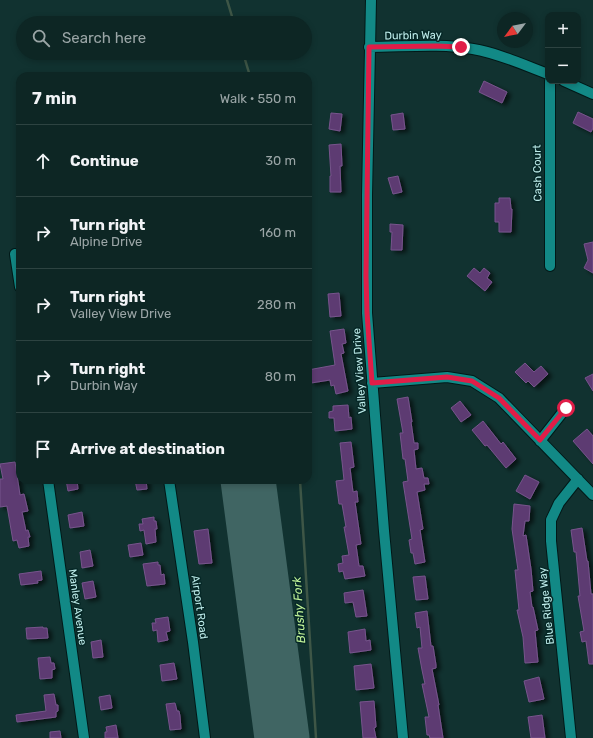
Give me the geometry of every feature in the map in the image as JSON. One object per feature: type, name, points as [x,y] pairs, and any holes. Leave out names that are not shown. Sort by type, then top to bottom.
[{"type":"street","name":"Valley View Drive","points":[[371,0],[366,276],[367,313],[403,738]]},
{"type":"street","name":"Durbin Way","points":[[369,47],[461,47],[474,49],[501,57],[545,73]]},
{"type":"street","name":"Cash Court","points":[[550,84],[550,266]]},
{"type":"street","points":[[571,84],[593,94]]},
{"type":"street","points":[[15,254],[16,261]]},
{"type":"street","points":[[372,383],[447,377],[472,381],[499,398],[593,495]]},
{"type":"street","points":[[540,440],[566,408]]},
{"type":"street","name":"Blue Ridge Way","points":[[571,738],[551,541],[551,520],[559,503],[578,479]]},
{"type":"street","name":"Manley Avenue","points":[[49,484],[84,738]]},
{"type":"street","name":"Airport Road","points":[[170,484],[193,642],[205,738]]},
{"type":"building","points":[[484,81],[507,92],[502,103],[479,92]]},
{"type":"building","points":[[578,112],[593,119],[593,128],[591,132],[573,123]]},
{"type":"building","points":[[331,113],[342,114],[340,131],[329,129]]},
{"type":"building","points":[[403,113],[405,129],[393,130],[391,115]]},
{"type":"building","points":[[341,144],[341,192],[330,192],[331,176],[329,145]]},
{"type":"building","points":[[398,176],[402,192],[393,194],[388,178]]},
{"type":"building","points":[[499,198],[510,198],[512,209],[511,232],[499,232],[499,222],[495,222],[495,203],[499,203]]},
{"type":"building","points":[[390,224],[403,225],[402,250],[391,250],[392,232],[390,232]]},
{"type":"building","points":[[593,242],[593,273],[584,268],[588,260],[584,244]]},
{"type":"building","points":[[474,268],[480,273],[484,268],[490,273],[487,278],[492,282],[485,291],[467,276]]},
{"type":"building","points":[[339,293],[341,316],[330,317],[328,294]]},
{"type":"building","points":[[344,329],[346,343],[342,344],[344,353],[341,354],[348,391],[336,394],[334,385],[331,386],[330,380],[312,383],[312,369],[335,365],[330,331]]},
{"type":"building","points":[[525,363],[534,372],[541,366],[548,374],[534,387],[528,381],[526,383],[515,372]]},
{"type":"building","points":[[593,374],[593,391],[585,378]]},
{"type":"building","points":[[408,397],[414,443],[418,443],[418,449],[414,450],[416,469],[422,468],[424,478],[428,478],[429,484],[424,484],[425,490],[417,492],[423,529],[420,530],[425,562],[415,564],[413,553],[411,553],[409,540],[412,539],[403,482],[408,481],[405,459],[403,459],[400,433],[403,433],[397,399]]},
{"type":"building","points":[[460,401],[471,415],[461,422],[451,408]]},
{"type":"building","points":[[348,405],[352,429],[335,431],[334,418],[329,418],[329,412],[333,411],[333,406]]},
{"type":"building","points":[[483,421],[501,444],[503,442],[516,459],[506,468],[472,430]]},
{"type":"building","points":[[587,429],[593,436],[593,464],[573,441]]},
{"type":"building","points":[[351,442],[354,467],[350,468],[353,492],[357,491],[358,502],[355,502],[361,544],[356,545],[359,566],[363,566],[365,576],[345,579],[343,571],[339,572],[338,564],[343,563],[342,556],[349,555],[342,504],[339,504],[336,481],[344,480],[340,443]]},
{"type":"building","points":[[15,462],[16,484],[18,484],[20,495],[24,494],[28,511],[22,512],[26,531],[28,530],[30,537],[28,537],[29,546],[19,548],[17,540],[13,541],[7,506],[0,507],[0,479],[3,479],[0,464]]},
{"type":"building","points":[[525,475],[539,482],[530,499],[516,491]]},
{"type":"building","points":[[67,484],[77,484],[78,489],[68,491]]},
{"type":"building","points":[[136,484],[146,484],[147,489],[137,490]]},
{"type":"building","points":[[514,504],[530,506],[529,521],[525,521],[523,536],[526,535],[531,569],[533,591],[530,592],[538,630],[535,631],[538,662],[525,663],[523,637],[517,610],[519,610],[515,570],[518,570],[512,529]]},
{"type":"building","points":[[82,512],[84,526],[70,528],[68,515]]},
{"type":"building","points":[[154,517],[157,529],[155,529],[156,542],[146,544],[144,530],[140,531],[139,524],[143,524],[142,519]]},
{"type":"building","points":[[582,528],[588,561],[591,594],[593,594],[593,664],[589,664],[586,641],[582,642],[580,632],[584,631],[578,596],[580,596],[576,552],[574,552],[571,530]]},
{"type":"building","points":[[208,529],[212,563],[199,564],[194,531]]},
{"type":"building","points":[[141,543],[143,555],[130,557],[128,545]]},
{"type":"building","points":[[90,550],[93,566],[82,568],[80,552]]},
{"type":"building","points":[[158,562],[158,565],[160,565],[161,575],[164,574],[165,584],[147,586],[143,564]]},
{"type":"building","points":[[41,571],[42,580],[37,581],[38,583],[21,585],[19,574]]},
{"type":"building","points":[[425,576],[428,599],[416,600],[413,577]]},
{"type":"building","points":[[93,581],[96,597],[85,599],[82,583]]},
{"type":"building","points":[[363,590],[367,616],[356,617],[353,602],[345,603],[344,593]]},
{"type":"building","points":[[427,611],[431,646],[433,646],[436,665],[436,668],[432,669],[439,705],[443,738],[430,738],[429,735],[427,735],[425,717],[429,717],[422,684],[425,684],[418,648],[422,648],[420,627],[417,628],[415,613]]},
{"type":"building","points":[[168,617],[170,631],[166,632],[168,640],[158,642],[157,630],[153,631],[152,623],[156,623],[155,619]]},
{"type":"building","points":[[26,628],[47,628],[48,638],[27,639]]},
{"type":"building","points":[[365,629],[366,641],[370,640],[371,650],[350,653],[348,632]]},
{"type":"building","points":[[101,640],[103,657],[93,658],[91,642]]},
{"type":"building","points":[[50,657],[51,663],[54,663],[55,669],[52,670],[52,678],[40,679],[38,658]]},
{"type":"building","points":[[174,663],[177,679],[162,681],[160,665]]},
{"type":"building","points":[[371,664],[374,688],[356,690],[354,666]]},
{"type":"building","points":[[539,677],[544,699],[529,702],[524,681]]},
{"type":"building","points":[[54,694],[56,705],[58,705],[56,717],[17,722],[16,715],[46,711],[44,695]]},
{"type":"building","points":[[110,695],[112,708],[101,710],[99,697]]},
{"type":"building","points":[[374,701],[376,727],[374,728],[376,738],[363,738],[360,702]]},
{"type":"building","points":[[175,703],[177,711],[179,711],[181,729],[170,730],[166,704]]},
{"type":"building","points":[[542,715],[545,738],[531,738],[528,717]]},
{"type":"building","points":[[116,725],[118,738],[105,738],[105,732],[107,732],[106,727]]},
{"type":"building","points":[[60,731],[61,738],[50,738],[50,732]]},
{"type":"waterway","name":"Brushy Fork","points":[[227,0],[232,16]]},
{"type":"waterway","name":"Brushy Fork","points":[[245,60],[249,72]]},
{"type":"waterway","name":"Brushy Fork","points":[[300,484],[316,738]]},
{"type":"runway","points":[[249,484],[282,738]]},
{"type":"route","points":[[461,47],[369,47],[370,68],[366,276],[369,351],[372,383],[447,377],[472,381],[499,398],[540,440],[566,408]]}]
